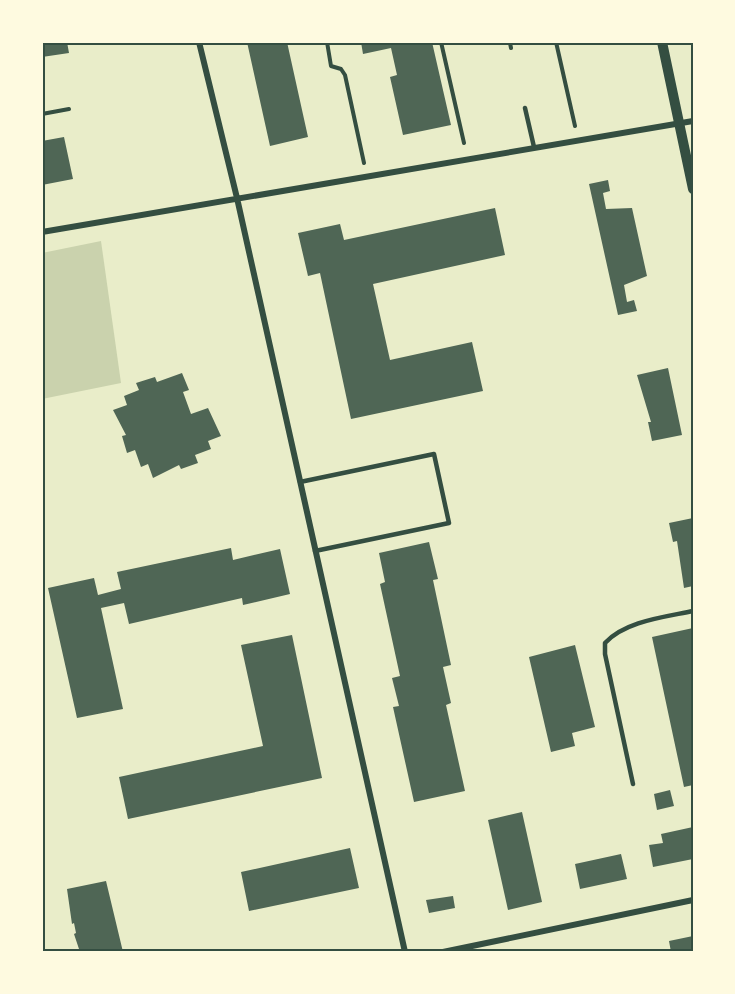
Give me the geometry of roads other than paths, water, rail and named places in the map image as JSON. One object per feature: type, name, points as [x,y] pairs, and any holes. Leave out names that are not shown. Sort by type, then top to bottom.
[{"type":"street","points":[[199,42],[237,198],[405,952]]},
{"type":"street","points":[[662,42],[693,189]]},
{"type":"street","points":[[42,232],[693,121]]},
{"type":"street","points":[[443,952],[693,900]]},
{"type":"lane","points":[[525,108],[534,147]]},
{"type":"lane","points":[[300,482],[434,454],[449,523],[315,551]]},
{"type":"lane","points":[[633,784],[605,654],[605,643],[614,633],[693,611]]}]
